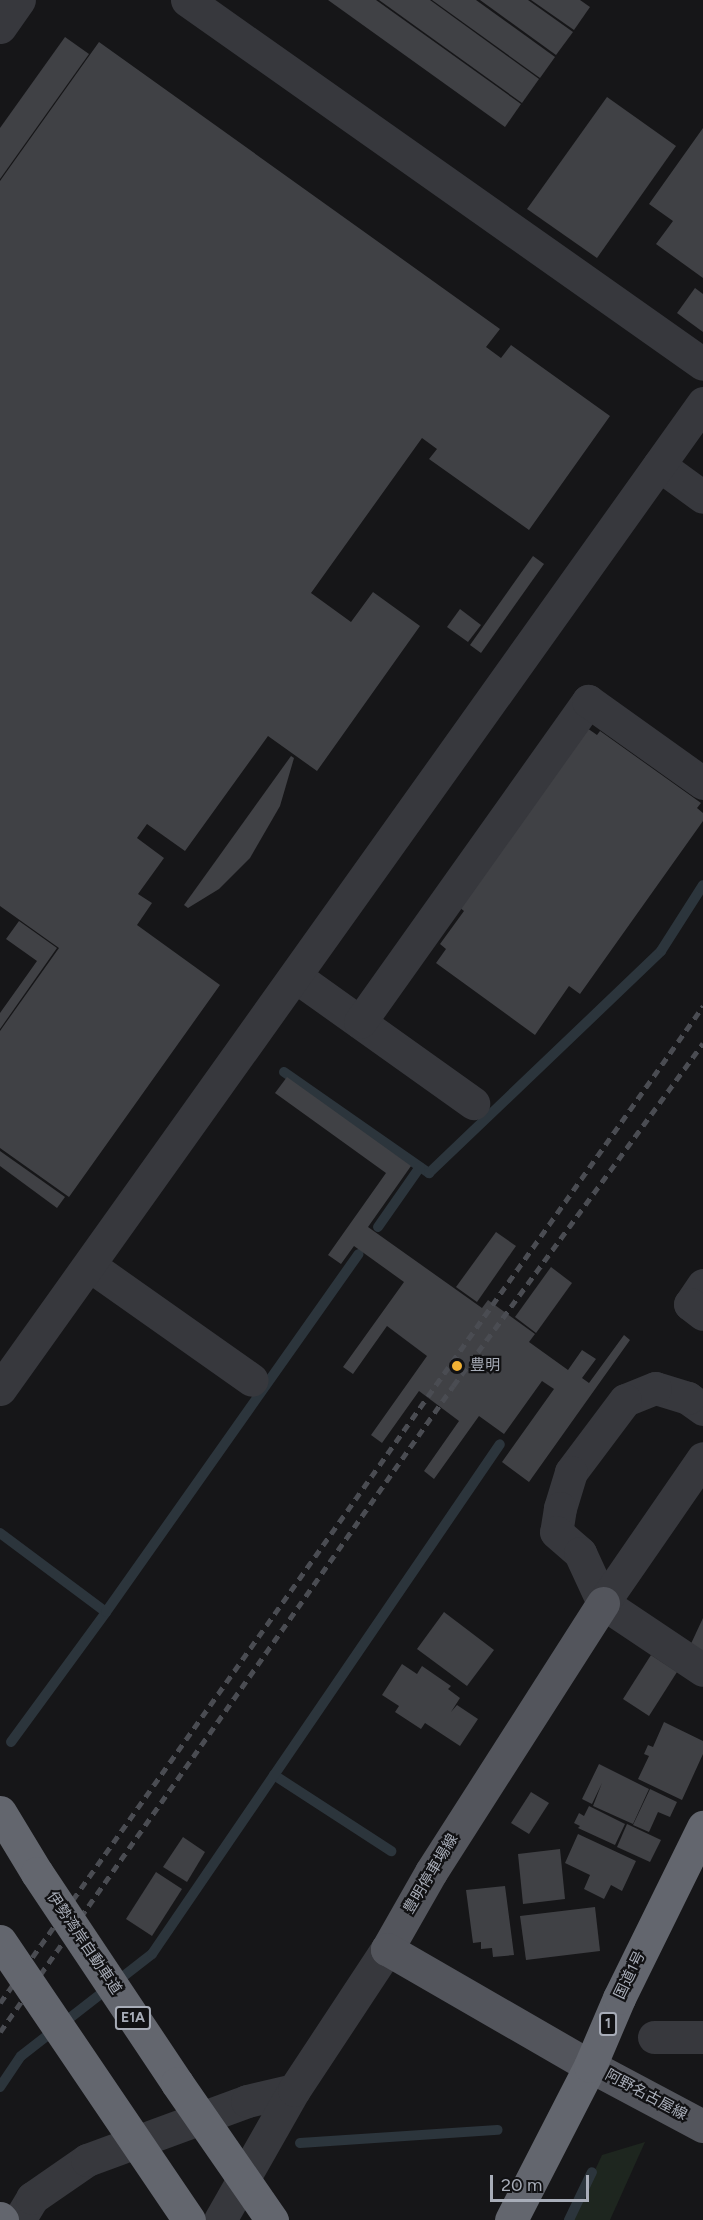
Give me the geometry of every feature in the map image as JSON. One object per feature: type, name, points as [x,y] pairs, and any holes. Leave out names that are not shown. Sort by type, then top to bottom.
[{"type":"highway","name":"伊勢湾岸自動車道","points":[[0,1812],[110,1983],[272,2220]]},
{"type":"highway","name":"国道1号","points":[[511,2220],[590,2066],[619,1998],[703,1827]]},
{"type":"highway","points":[[0,1941],[189,2220]]},
{"type":"main road","name":"豊明停車場線","points":[[387,1948],[431,1872],[603,1604]]},
{"type":"main road","points":[[387,1948],[590,2066]]},
{"type":"main road","name":"阿野名古屋線","points":[[590,2066],[703,2126]]},
{"type":"street","points":[[0,27],[19,0]]},
{"type":"street","points":[[187,0],[703,364]]},
{"type":"street","points":[[0,1389],[703,403]]},
{"type":"street","points":[[659,465],[703,497]]},
{"type":"street","points":[[360,1022],[588,701],[703,783]]},
{"type":"street","points":[[295,976],[473,1104]]},
{"type":"street","points":[[88,1265],[252,1380]]},
{"type":"street","points":[[703,1409],[688,1398],[655,1388],[625,1400],[572,1472],[560,1508],[556,1532],[580,1553],[603,1604],[703,1670]]},
{"type":"street","points":[[603,1604],[703,1458]]},
{"type":"street","points":[[220,2220],[294,2090],[387,1948]]},
{"type":"street","points":[[654,2037],[703,2037]]},
{"type":"street","points":[[19,2220],[32,2198],[87,2160],[246,2101],[294,2090]]},
{"type":"shaded area","points":[[645,2142],[610,2220],[572,2220],[602,2155]]},
{"type":"building","points":[[328,0],[376,0],[521,104],[505,127]]},
{"type":"building","points":[[379,0],[430,0],[539,79],[522,103]]},
{"type":"building","points":[[432,0],[476,0],[555,57],[540,78]]},
{"type":"building","points":[[480,0],[528,0],[573,32],[556,55]]},
{"type":"building","points":[[531,0],[580,0],[590,7],[574,30]]},
{"type":"building","points":[[65,37],[89,54],[0,179],[0,128]]},
{"type":"building","points":[[99,42],[500,329],[486,347],[501,358],[511,345],[610,416],[529,530],[429,459],[437,449],[422,438],[311,593],[351,622],[373,592],[420,626],[317,771],[268,736],[185,851],[147,824],[137,838],[164,858],[138,894],[152,903],[137,925],[220,985],[69,1197],[0,1148],[0,1031],[59,948],[0,906],[0,181]]},
{"type":"building","points":[[607,97],[676,146],[597,258],[527,209]]},
{"type":"building","points":[[703,128],[703,278],[656,244],[673,221],[649,204]]},
{"type":"building","points":[[695,288],[703,294],[703,332],[677,313]]},
{"type":"building","points":[[533,556],[544,564],[481,653],[470,645]]},
{"type":"building","points":[[460,609],[481,625],[468,642],[447,627]]},
{"type":"building","points":[[587,728],[597,735],[600,731],[701,803],[697,808],[703,813],[703,821],[580,994],[569,986],[535,1035],[436,963],[446,949],[440,944],[464,911],[459,907]]},
{"type":"building","points":[[291,756],[294,758],[280,806],[250,858],[219,889],[188,908],[184,905]]},
{"type":"building","points":[[19,921],[57,948],[0,1029],[0,1013],[37,961],[6,939]]},
{"type":"building","points":[[287,1077],[411,1166],[368,1227],[482,1308],[488,1300],[535,1334],[529,1342],[568,1370],[582,1350],[596,1359],[582,1378],[589,1383],[624,1335],[630,1340],[529,1482],[502,1462],[554,1389],[542,1381],[504,1434],[479,1416],[434,1479],[424,1471],[459,1421],[419,1391],[382,1443],[371,1435],[427,1356],[387,1326],[353,1374],[343,1367],[404,1282],[354,1246],[341,1264],[328,1255],[386,1173],[275,1093]]},
{"type":"building","points":[[0,1151],[65,1197],[57,1208],[0,1166]]},
{"type":"building","points":[[496,1232],[516,1246],[477,1302],[456,1287]]},
{"type":"building","points":[[551,1267],[572,1283],[536,1333],[515,1317]]},
{"type":"building","points":[[444,1612],[494,1650],[467,1686],[417,1649]]},
{"type":"building","points":[[703,1618],[703,1655],[689,1648]]},
{"type":"building","points":[[651,1655],[677,1672],[649,1716],[623,1699]]},
{"type":"building","points":[[402,1664],[417,1674],[422,1666],[451,1686],[448,1689],[460,1698],[451,1712],[457,1705],[478,1719],[460,1746],[425,1723],[421,1729],[395,1712],[399,1706],[382,1695]]},
{"type":"building","points":[[664,1722],[703,1741],[703,1754],[682,1800],[638,1779],[649,1756],[644,1754],[648,1745],[653,1747]]},
{"type":"building","points":[[599,1764],[649,1789],[633,1824],[593,1806],[602,1783],[592,1804],[582,1799]]},
{"type":"building","points":[[650,1789],[677,1802],[670,1817],[658,1812],[649,1832],[633,1825]]},
{"type":"building","points":[[531,1792],[549,1803],[529,1834],[511,1823]]},
{"type":"building","points":[[589,1806],[625,1824],[615,1845],[578,1828],[580,1826],[574,1823],[579,1813],[584,1816]]},
{"type":"building","points":[[627,1824],[661,1840],[650,1862],[617,1847]]},
{"type":"building","points":[[578,1834],[636,1861],[622,1891],[611,1885],[604,1899],[584,1889],[590,1875],[565,1863]]},
{"type":"building","points":[[183,1837],[205,1852],[187,1882],[163,1867]]},
{"type":"building","points":[[560,1849],[565,1899],[523,1904],[518,1854]]},
{"type":"building","points":[[156,1872],[182,1889],[152,1936],[126,1919]]},
{"type":"building","points":[[505,1886],[514,1955],[493,1957],[492,1948],[481,1949],[481,1942],[473,1943],[466,1890]]},
{"type":"building","points":[[595,1907],[600,1951],[526,1960],[520,1916]]},
{"type":"waterway","points":[[284,1072],[429,1173],[661,951],[703,885]]},
{"type":"waterway","points":[[378,1227],[420,1167]]},
{"type":"waterway","points":[[11,1742],[106,1612],[359,1254]]},
{"type":"waterway","points":[[0,2087],[21,2056],[152,1954],[500,1444]]},
{"type":"waterway","points":[[0,1533],[106,1612]]},
{"type":"waterway","points":[[274,1775],[391,1851]]},
{"type":"waterway","points":[[300,2143],[498,2130]]},
{"type":"waterway","points":[[569,2220],[592,2172]]},
{"type":"railway","points":[[0,2003],[703,1006]]},
{"type":"railway","points":[[0,2032],[453,1386],[703,1043]]},
{"type":"place","name":"豊明","points":[[457,1366]]}]
